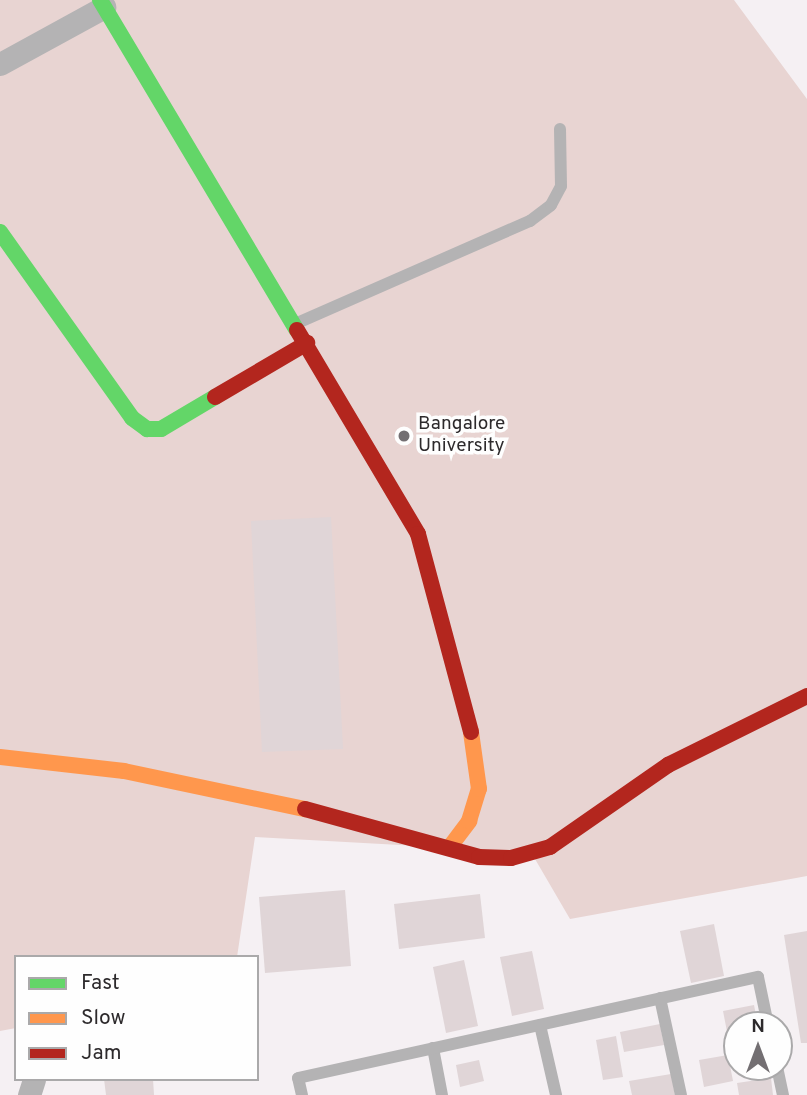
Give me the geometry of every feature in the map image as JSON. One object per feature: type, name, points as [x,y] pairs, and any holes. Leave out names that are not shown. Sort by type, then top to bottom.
[{"type":"street","points":[[0,64],[102,3],[401,500],[428,567],[478,759],[479,789],[469,821],[449,848]]},
{"type":"street","points":[[0,232],[132,418],[147,429],[161,429],[307,343]]},
{"type":"street","points":[[0,757],[124,771],[326,813],[479,857],[511,858],[550,847],[667,765],[807,695]]},
{"type":"lane","points":[[295,324],[540,213],[551,205],[561,186],[560,129]]},
{"type":"lane","points":[[302,1095],[298,1078],[758,977],[765,1011]]},
{"type":"lane","points":[[660,998],[681,1095]]},
{"type":"lane","points":[[540,1025],[556,1095]]},
{"type":"lane","points":[[432,1048],[442,1095]]},
{"type":"shaded area","name":"Bangalore University","points":[[0,0],[734,0],[807,99],[807,876],[570,919],[535,859],[418,846],[255,837],[237,955],[14,955],[14,1028],[0,1031]]},
{"type":"building","points":[[331,517],[343,749],[262,752],[251,521]]},
{"type":"building","points":[[345,890],[351,966],[265,973],[259,897]]},
{"type":"building","points":[[480,894],[485,938],[399,949],[394,904]]},
{"type":"building","points":[[714,924],[724,976],[691,983],[680,931]]},
{"type":"building","points":[[807,931],[807,1043],[801,1043],[784,935]]},
{"type":"building","points":[[532,951],[544,1009],[512,1016],[500,957]]},
{"type":"building","points":[[464,960],[478,1026],[446,1033],[433,967]]},
{"type":"building","points":[[754,1005],[755,1011],[723,1011]]},
{"type":"building","points":[[660,1024],[664,1045],[624,1052],[620,1032]]},
{"type":"building","points":[[616,1036],[623,1077],[603,1080],[596,1040]]},
{"type":"building","points":[[723,1056],[723,1081],[733,1081],[704,1087],[699,1060]]},
{"type":"building","points":[[479,1060],[484,1081],[460,1087],[456,1065]]},
{"type":"building","points":[[671,1074],[675,1095],[632,1095],[629,1081]]},
{"type":"building","points":[[104,1081],[153,1081],[154,1095],[106,1095]]},
{"type":"building","points":[[771,1081],[773,1095],[739,1095],[737,1083]]},
{"type":"traffic: fast","points":[[100,0],[297,330]]},
{"type":"traffic: fast","points":[[0,232],[132,418],[147,429],[161,429],[215,397]]},
{"type":"traffic: slow","points":[[449,848],[469,821],[479,789],[471,732]]},
{"type":"traffic: slow","points":[[0,757],[124,771],[305,809]]},
{"type":"traffic: jam","points":[[297,330],[418,534],[471,732]]},
{"type":"traffic: jam","points":[[215,397],[307,343]]},
{"type":"traffic: jam","points":[[305,809],[479,857],[511,858],[550,847],[668,765],[807,696]]},
{"type":"place","name":"Bangalore University","points":[[404,436]]}]
